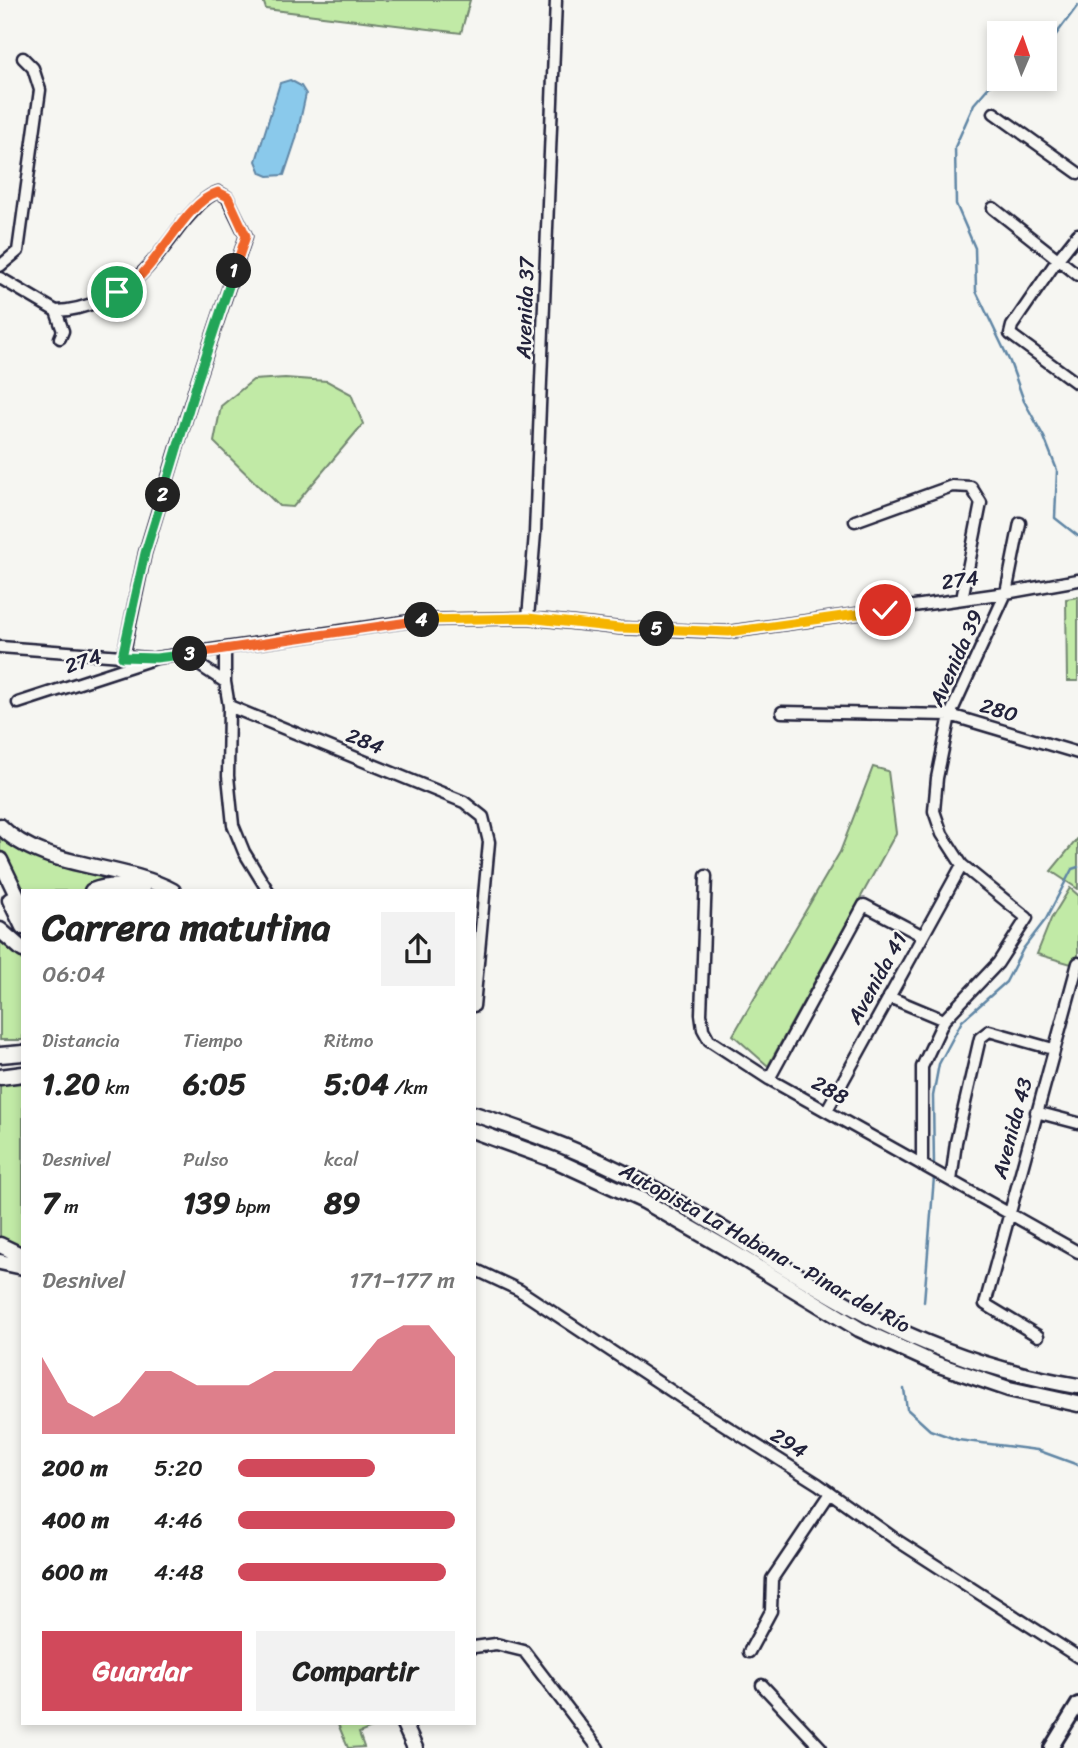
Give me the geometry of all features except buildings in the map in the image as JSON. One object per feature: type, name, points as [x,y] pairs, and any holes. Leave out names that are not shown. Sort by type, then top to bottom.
[{"type":"highway","points":[[0,826],[18,840],[46,853],[141,877],[168,889]]},
{"type":"highway","points":[[0,860],[21,904]]},
{"type":"highway","points":[[0,880],[21,923]]},
{"type":"highway","points":[[97,889],[104,886],[135,889]]},
{"type":"highway","points":[[0,930],[21,948]]},
{"type":"highway","points":[[0,1046],[21,1051]]},
{"type":"highway","points":[[0,1055],[21,1051]]},
{"type":"highway","points":[[0,1075],[21,1072]]},
{"type":"highway","name":"Autopista La Habana - Pinar del Río","points":[[476,1115],[568,1146],[653,1188],[846,1303],[941,1349],[1078,1386]]},
{"type":"highway","name":"Autopista La Habana - Pinar del Río","points":[[476,1131],[557,1161],[644,1201],[859,1329],[948,1368],[1009,1389],[1078,1404]]},
{"type":"highway","points":[[476,1137],[557,1161]]},
{"type":"highway","points":[[0,1245],[21,1255]]},
{"type":"highway","points":[[0,1262],[21,1267]]},
{"type":"highway","points":[[404,1725],[415,1748]]},
{"type":"highway","points":[[413,1725],[424,1748]]},
{"type":"main road","points":[[1051,1748],[1078,1704]]},
{"type":"street","name":"Avenida 37","points":[[528,618],[536,519],[556,0]]},
{"type":"street","points":[[0,266],[18,251],[40,90],[33,68],[23,58]]},
{"type":"street","points":[[994,113],[1078,173]]},
{"type":"street","points":[[0,278],[56,311],[72,311],[117,292],[139,276],[197,207],[210,194],[218,192],[228,197],[246,236],[198,379],[145,553],[122,657]]},
{"type":"street","points":[[993,208],[1078,275]]},
{"type":"street","points":[[1078,234],[1012,326],[1010,334],[1078,384]]},
{"type":"street","points":[[56,311],[63,331],[60,338]]},
{"type":"street","points":[[855,522],[952,486],[971,486],[981,503],[962,599]]},
{"type":"street","name":"Avenida 39","points":[[962,864],[942,834],[934,811],[937,778],[950,715],[1006,593],[1020,523]]},
{"type":"street","name":"274","points":[[18,703],[156,658],[417,620],[528,618],[619,628],[729,632],[1006,593],[1078,580]]},
{"type":"street","points":[[0,647],[156,658]]},
{"type":"street","points":[[225,649],[225,682],[229,706],[228,776],[233,825],[244,852],[267,889]]},
{"type":"street","points":[[184,655],[225,682]]},
{"type":"street","name":"284","points":[[229,706],[464,802],[483,817],[489,842],[476,984]]},
{"type":"street","name":"280","points":[[782,712],[950,715],[1078,753]]},
{"type":"street","points":[[922,1165],[922,1067],[944,1020],[998,963],[1027,918],[962,864]]},
{"type":"street","name":"Avenida 41","points":[[827,1110],[962,864]]},
{"type":"street","name":"288","points":[[706,876],[701,1014],[703,1029],[709,1040],[769,1079],[1078,1252]]},
{"type":"street","points":[[769,1079],[864,905],[923,936]]},
{"type":"street","name":"Avenida 43","points":[[1038,1336],[985,1304],[1078,963]]},
{"type":"street","points":[[889,997],[944,1020]]},
{"type":"street","points":[[947,1179],[980,1038],[989,1031],[1054,1049]]},
{"type":"street","points":[[1036,1112],[1078,1123]]},
{"type":"street","name":"294","points":[[476,1270],[519,1290],[1078,1657]]},
{"type":"street","points":[[749,1652],[771,1611],[772,1579],[830,1493]]},
{"type":"street","points":[[476,1647],[496,1644],[524,1651],[598,1748]]},
{"type":"street","points":[[762,1685],[821,1748]]},
{"type":"green space","points":[[263,0],[470,0],[461,33],[266,9]]},
{"type":"green space","points":[[285,378],[327,381],[351,394],[363,424],[293,507],[279,506],[214,442],[221,406],[253,380]]},
{"type":"green space","points":[[1078,597],[1078,681],[1067,681],[1066,599]]},
{"type":"green space","points":[[873,767],[888,771],[896,833],[768,1066],[733,1035],[840,852]]},
{"type":"green space","points":[[0,830],[159,889],[100,883],[88,889],[21,889],[21,896],[0,852]]},
{"type":"green space","points":[[1078,838],[1078,889],[1051,871]]},
{"type":"green space","points":[[1070,888],[1078,895],[1078,966],[1037,954],[1051,919]]},
{"type":"green space","points":[[0,935],[16,949],[21,958],[21,1040],[0,1040]]},
{"type":"green space","points":[[21,1083],[21,1249],[0,1238],[0,1084]]},
{"type":"green space","points":[[338,1725],[373,1725],[374,1727],[359,1733],[364,1747],[348,1748]]},
{"type":"water","points":[[290,80],[301,86],[306,94],[296,139],[284,175],[268,176],[261,173],[256,161],[280,83]]},
{"type":"waterway","points":[[1057,33],[1078,5]]},
{"type":"waterway","points":[[987,89],[974,104],[955,147],[956,204],[975,248],[976,291],[1057,470],[1055,518],[1078,536]]},
{"type":"waterway","points":[[934,1166],[933,1096],[939,1064],[962,1021],[1006,982],[1023,949],[1046,919],[1072,869],[1078,867]]},
{"type":"waterway","points":[[924,1302],[934,1177]]},
{"type":"waterway","points":[[904,1389],[907,1409],[930,1430],[958,1440],[1037,1450],[1078,1465]]},
{"type":"route","points":[[117,292],[139,276],[210,194],[218,192],[228,197],[246,236],[198,379],[145,553],[122,657],[184,655],[417,620],[528,618],[619,628],[729,632],[885,610]]}]
